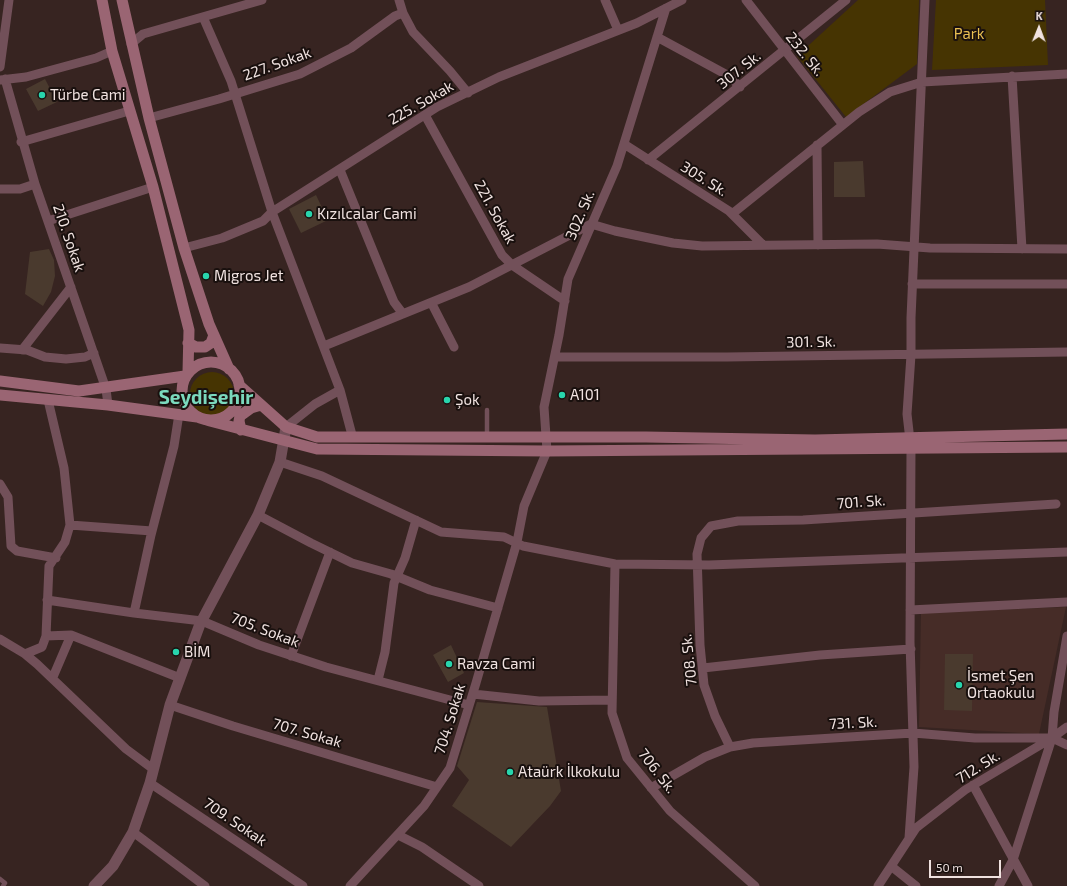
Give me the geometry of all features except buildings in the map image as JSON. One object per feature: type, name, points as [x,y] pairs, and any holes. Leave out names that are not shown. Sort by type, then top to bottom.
[{"type":"main road","points":[[102,0],[112,51],[153,187],[189,330],[187,374]]},
{"type":"main road","points":[[122,0],[149,118],[184,248],[214,335],[229,369],[236,376],[239,385],[240,395],[237,404],[232,412],[224,418],[215,420],[201,419],[189,411],[183,399],[182,385],[187,374],[195,366],[212,362],[229,369]]},
{"type":"main road","points":[[188,343],[196,348],[205,348],[211,343],[214,335]]},
{"type":"main road","points":[[0,381],[79,391],[106,389],[187,374]]},
{"type":"main road","points":[[239,385],[286,427],[317,437],[352,435],[815,440],[1067,434]]},
{"type":"main road","points":[[0,395],[108,405],[179,414],[316,449],[546,451],[1067,447]]},
{"type":"main road","points":[[241,430],[239,421],[240,416],[251,408],[261,405]]},
{"type":"street","points":[[0,67],[9,0]]},
{"type":"street","points":[[131,44],[143,34],[262,0]]},
{"type":"street","points":[[399,0],[403,13],[413,32],[450,71],[468,93]]},
{"type":"street","points":[[605,0],[618,30]]},
{"type":"street","name":"225. Sokak","points":[[184,248],[222,238],[263,220],[272,212],[425,115],[499,77],[618,30],[682,0]]},
{"type":"street","name":"232. Sk.","points":[[746,0],[784,51],[843,125]]},
{"type":"street","name":"307. Sk.","points":[[648,160],[846,0]]},
{"type":"street","points":[[909,838],[914,766],[910,610],[911,449],[908,438],[907,414],[912,355],[912,284],[926,0]]},
{"type":"street","name":"302. Sk.","points":[[547,437],[544,407],[568,279],[617,166],[666,8]]},
{"type":"street","name":"227. Sokak","points":[[149,118],[300,74],[351,48],[395,16],[403,13]]},
{"type":"street","points":[[203,17],[235,94],[272,212],[340,390],[352,435]]},
{"type":"street","points":[[657,38],[729,76],[740,87]]},
{"type":"street","points":[[2,79],[26,77],[96,58],[112,51]]},
{"type":"street","points":[[732,214],[859,112],[890,92],[922,82],[1067,74]]},
{"type":"street","points":[[1012,76],[1022,249]]},
{"type":"street","name":"210. Sokak","points":[[2,79],[35,184],[106,389],[108,405]]},
{"type":"street","points":[[21,142],[129,111]]},
{"type":"street","name":"221. Sokak","points":[[425,115],[502,255],[512,265],[565,301]]},
{"type":"street","name":"305. Sk.","points":[[624,144],[732,214],[763,245]]},
{"type":"street","points":[[817,145],[818,245]]},
{"type":"street","points":[[340,170],[350,199],[394,302],[402,314]]},
{"type":"street","points":[[0,189],[20,189],[35,184]]},
{"type":"street","points":[[48,221],[153,187]]},
{"type":"street","points":[[324,347],[469,287],[591,224],[615,231],[673,243],[702,246],[877,244],[930,248],[1067,249]]},
{"type":"street","points":[[324,347],[433,306],[491,281],[507,272],[512,265]]},
{"type":"street","points":[[912,284],[1067,284]]},
{"type":"street","points":[[22,350],[71,287]]},
{"type":"street","points":[[433,306],[454,347]]},
{"type":"street","points":[[0,348],[22,350],[45,357],[66,359],[84,357],[94,353]]},
{"type":"street","name":"301. Sk.","points":[[554,357],[912,355],[1067,352]]},
{"type":"street","points":[[94,886],[113,866],[133,832],[150,783],[170,705],[180,678],[202,621],[258,515],[280,462],[286,427],[314,404],[340,390]]},
{"type":"street","points":[[25,654],[42,647],[46,636],[49,566],[56,558],[65,542],[70,525],[64,468],[48,400]]},
{"type":"street","points":[[134,613],[152,531],[174,446],[179,414]]},
{"type":"street","name":"704. Sokak","points":[[350,886],[424,806],[450,768],[517,542],[524,506],[546,451],[547,437]]},
{"type":"street","points":[[280,462],[322,476],[441,532],[504,537],[523,546],[560,555],[615,564],[698,565],[1067,552]]},
{"type":"street","points":[[0,484],[8,497],[11,546],[17,551],[56,558]]},
{"type":"street","name":"701. Sk.","points":[[698,565],[697,554],[701,538],[711,526],[738,521],[803,520],[1056,504]]},
{"type":"street","points":[[258,515],[352,563],[430,590],[498,608]]},
{"type":"street","points":[[378,680],[385,652],[391,596],[396,577],[405,558],[416,520]]},
{"type":"street","points":[[70,525],[152,531]]},
{"type":"street","points":[[291,656],[330,552]]},
{"type":"street","name":"706. Sk.","points":[[615,564],[612,713],[627,758],[670,811],[755,886]]},
{"type":"street","name":"708. Sk.","points":[[698,565],[704,685],[715,716],[730,747]]},
{"type":"street","name":"705. Sokak","points":[[47,600],[134,613],[202,621],[259,646],[469,705]]},
{"type":"street","points":[[910,610],[1067,602]]},
{"type":"street","points":[[46,636],[71,635],[180,678]]},
{"type":"street","points":[[53,677],[71,635]]},
{"type":"street","points":[[999,886],[1013,860],[1052,738],[1054,712],[1067,636]]},
{"type":"street","points":[[0,639],[25,654],[53,677],[126,749],[153,769]]},
{"type":"street","points":[[703,668],[820,655],[911,649]]},
{"type":"street","points":[[473,694],[539,701],[612,700]]},
{"type":"street","name":"707. Sokak","points":[[170,705],[233,726],[437,787]]},
{"type":"street","name":"712. Sk.","points":[[878,886],[916,828],[973,785],[1052,738],[1067,726]]},
{"type":"street","name":"731. Sk.","points":[[651,788],[704,757],[730,747],[753,743],[913,733],[975,738],[1052,738],[1067,744]]},
{"type":"street","name":"709. Sokak","points":[[150,783],[302,886]]},
{"type":"street","points":[[973,785],[1028,886]]},
{"type":"street","points":[[133,832],[205,886]]},
{"type":"street","points":[[398,835],[422,847],[479,886]]},
{"type":"street","points":[[891,866],[916,886]]},
{"type":"lane","points":[[487,410],[487,437]]},
{"type":"lane","points":[[0,879],[5,883],[3,886]]},
{"type":"shaded area","points":[[1066,607],[1039,734],[919,727],[921,613]]},
{"type":"green space","points":[[858,0],[919,0],[917,64],[846,117],[797,56]]},
{"type":"green space","name":"Park","points":[[936,0],[1045,0],[1048,65],[932,70]]},
{"type":"green space","points":[[212,372],[224,376],[230,382],[234,394],[230,406],[224,412],[212,416],[200,412],[194,406],[190,394],[194,382],[200,376]]},
{"type":"place","name":"Türbe Cami","points":[[42,95]]},
{"type":"place","name":"Kızılcalar Cami","points":[[309,214]]},
{"type":"place","name":"Migros Jet","points":[[206,276]]},
{"type":"place","name":"A101","points":[[562,395]]},
{"type":"place","name":"Şok","points":[[447,400]]},
{"type":"place","name":"BİM","points":[[176,652]]},
{"type":"place","name":"Ravza Cami","points":[[449,664]]},
{"type":"place","name":"İsmet Şen Ortaokulu","points":[[959,685]]},
{"type":"place","name":"Ataürk İlkokulu","points":[[510,772]]},
{"type":"district","name":"Seydişehir","points":[[206,398]]}]
